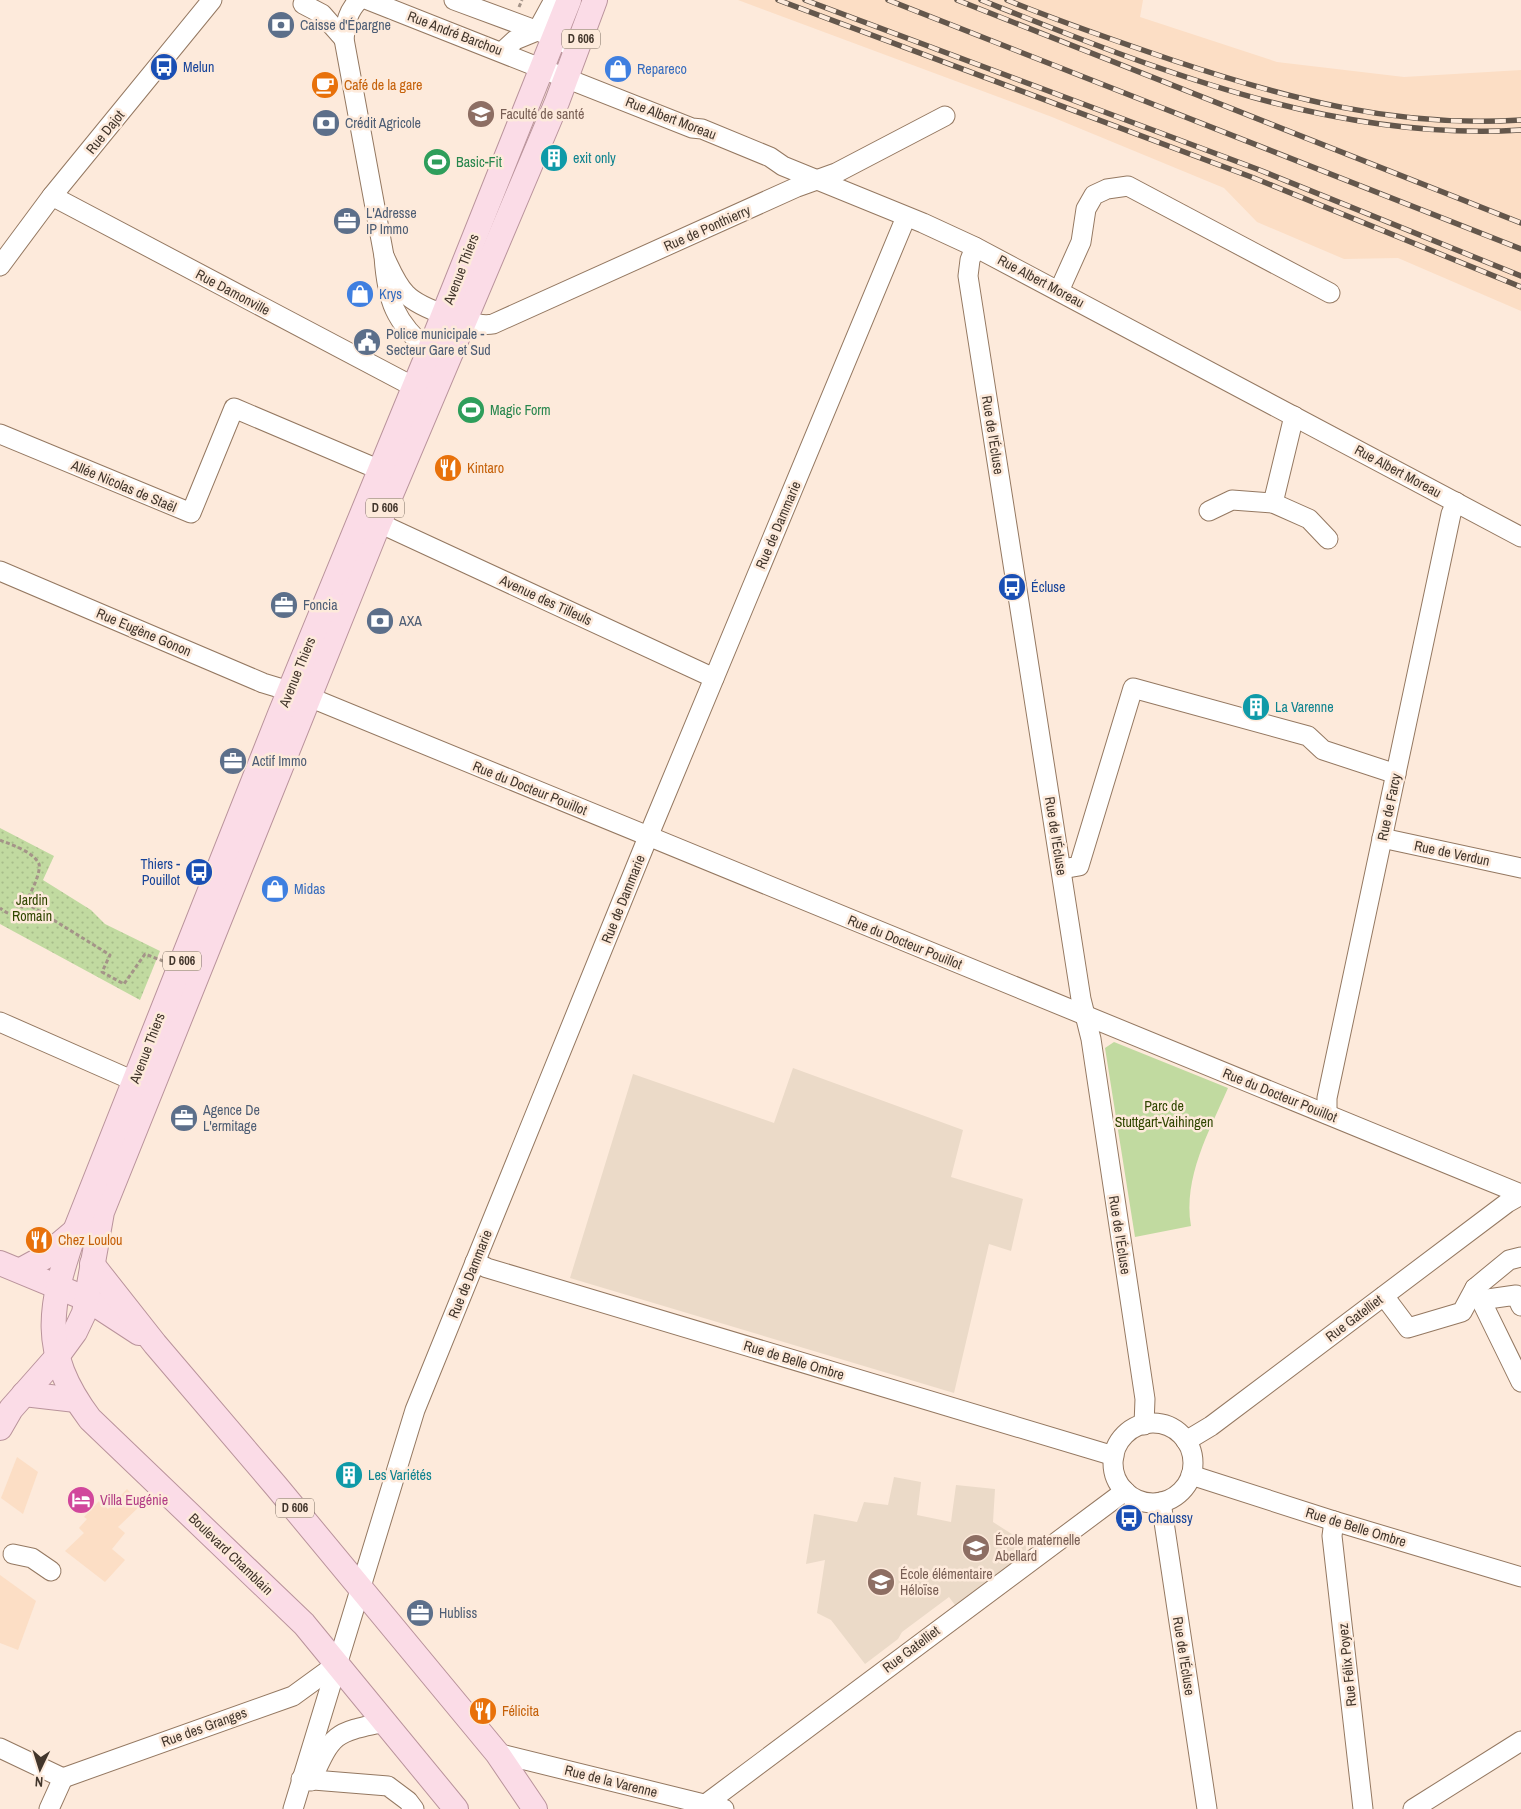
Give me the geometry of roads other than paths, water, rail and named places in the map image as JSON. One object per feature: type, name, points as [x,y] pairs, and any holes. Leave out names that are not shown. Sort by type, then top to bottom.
[{"type":"main road","name":"Avenue Thiers","points":[[53,1321],[57,1285],[75,1231],[178,969],[299,694],[379,523],[542,67],[546,34],[569,0]]},
{"type":"main road","name":"Avenue Thiers","points":[[0,1428],[24,1394],[56,1358],[75,1332],[84,1313],[102,1212],[299,694],[380,470],[429,351],[454,317],[570,69],[595,0]]},
{"type":"main road","points":[[10,1267],[43,1258],[75,1231]]},
{"type":"main road","name":"D 606","points":[[92,1264],[155,1344],[276,1486],[497,1753],[535,1809]]},
{"type":"main road","points":[[10,1267],[87,1299],[155,1344]]},
{"type":"main road","name":"Boulevard Chamblain","points":[[53,1321],[56,1358],[76,1400],[90,1419],[304,1624],[456,1809]]},
{"type":"main road","points":[[24,1394],[76,1400]]},
{"type":"street","name":"Rue Dajot","points":[[0,266],[52,196],[212,0]]},
{"type":"street","points":[[359,0],[350,8],[346,18],[344,39],[384,256],[386,277],[396,314],[409,334],[429,351]]},
{"type":"street","name":"Rue André Barchou","points":[[368,0],[542,67]]},
{"type":"street","points":[[454,0],[546,34],[571,46],[574,52],[570,69]]},
{"type":"street","points":[[546,34],[554,0]]},
{"type":"street","points":[[303,1],[322,14],[344,39]]},
{"type":"street","points":[[502,52],[515,40],[546,34]]},
{"type":"street","name":"Rue Albert Moreau","points":[[542,67],[570,69],[770,158],[783,166],[975,247],[1521,537]]},
{"type":"street","name":"Rue de Ponthierry","points":[[405,294],[419,303],[454,317],[484,326],[493,324],[816,180],[836,173],[945,116]]},
{"type":"street","points":[[1058,291],[1081,242],[1086,209],[1094,195],[1107,189],[1128,186],[1330,293]]},
{"type":"street","name":"Rue Damonville","points":[[52,196],[414,387]]},
{"type":"street","name":"Rue de Dammarie","points":[[359,1587],[415,1410],[648,837],[906,217]]},
{"type":"street","name":"Rue de l'Écluse","points":[[975,247],[970,260],[968,276],[1081,999],[1087,1015],[1145,1399],[1144,1425]]},
{"type":"street","points":[[384,256],[405,294],[396,314]]},
{"type":"street","name":"Allée Nicolas de Staël","points":[[0,434],[191,514],[234,408],[380,470]]},
{"type":"street","points":[[1273,503],[1294,416]]},
{"type":"street","points":[[1209,511],[1232,500],[1273,503],[1309,519],[1328,539]]},
{"type":"street","name":"Rue de Farcy","points":[[1327,1114],[1327,1098],[1449,524],[1456,502]]},
{"type":"street","name":"Avenue des Tilleuls","points":[[379,523],[714,678]]},
{"type":"street","name":"Rue Eugène Gonon","points":[[0,571],[263,683],[299,694]]},
{"type":"street","points":[[1062,869],[1079,866],[1133,688],[1308,736],[1323,750],[1396,774]]},
{"type":"street","name":"Rue du Docteur Pouillot","points":[[299,694],[1521,1194]]},
{"type":"street","name":"Rue de Verdun","points":[[1382,838],[1521,868]]},
{"type":"street","points":[[0,1022],[134,1081]]},
{"type":"street","name":"Rue Gatelliet","points":[[1186,1441],[1211,1426],[1521,1194]]},
{"type":"street","points":[[1384,1296],[1408,1328],[1462,1312],[1508,1260],[1521,1257]]},
{"type":"street","name":"Rue de Belle Ombre","points":[[475,1262],[487,1268],[1114,1456]]},
{"type":"street","points":[[1478,1294],[1516,1295],[1521,1306]]},
{"type":"street","points":[[1478,1294],[1521,1382]]},
{"type":"street","points":[[1144,1425],[1168,1426],[1178,1432],[1186,1441],[1192,1452],[1193,1464],[1191,1475],[1180,1493],[1161,1502],[1148,1503],[1135,1499],[1125,1491],[1118,1481],[1114,1469],[1114,1456],[1124,1436],[1133,1429],[1144,1425]]},
{"type":"street","name":"Rue de Belle Ombre","points":[[1191,1475],[1334,1521],[1521,1577]]},
{"type":"street","name":"Rue Gatelliet","points":[[710,1808],[891,1664],[1125,1491]]},
{"type":"street","name":"Rue de l'Écluse","points":[[1161,1502],[1207,1809]]},
{"type":"street","name":"Rue Félix Poyez","points":[[1334,1521],[1332,1536],[1363,1809]]},
{"type":"street","points":[[13,1554],[32,1558],[51,1571]]},
{"type":"street","points":[[302,1809],[306,1780],[359,1587]]},
{"type":"street","name":"Rue des Granges","points":[[63,1778],[293,1696],[337,1664]]},
{"type":"street","points":[[293,1809],[306,1780],[332,1740],[346,1730],[385,1722]]},
{"type":"street","points":[[1413,1809],[1521,1741]]},
{"type":"street","points":[[0,1748],[63,1778],[49,1809]]},
{"type":"street","name":"Rue de la Varenne","points":[[497,1753],[710,1808]]},
{"type":"street","points":[[306,1780],[388,1786],[408,1801],[414,1809]]},
{"type":"railway","points":[[778,0],[1254,178],[1521,287]]},
{"type":"railway","points":[[805,0],[1257,169],[1521,276]]},
{"type":"railway","points":[[888,0],[1521,249]]},
{"type":"railway","points":[[957,0],[1521,223]]},
{"type":"railway","points":[[981,0],[1111,51],[1178,74],[1245,95],[1312,112],[1381,124],[1451,131],[1521,130]]},
{"type":"railway","points":[[1007,0],[1068,24],[1172,60],[1258,87],[1301,98],[1387,115],[1475,121],[1521,120]]},
{"type":"place","name":"Caisse d'Épargne","points":[[281,25]]},
{"type":"place","name":"Melun","points":[[164,67]]},
{"type":"place","name":"Repareco","points":[[618,69]]},
{"type":"place","name":"Café de la gare","points":[[325,85]]},
{"type":"place","name":"Faculté de santé","points":[[481,114]]},
{"type":"place","name":"Crédit Agricole","points":[[326,123]]},
{"type":"place","name":"exit only","points":[[554,158]]},
{"type":"place","name":"Basic-Fit","points":[[437,162]]},
{"type":"place","name":"L'Adresse IP Immo","points":[[347,221]]},
{"type":"place","name":"Krys","points":[[360,294]]},
{"type":"place","name":"Police municipale - Secteur Gare et Sud","points":[[367,342]]},
{"type":"place","name":"Magic Form","points":[[471,410]]},
{"type":"place","name":"Kintaro","points":[[448,468]]},
{"type":"place","name":"Écluse","points":[[1012,587]]},
{"type":"place","name":"Foncia","points":[[284,605]]},
{"type":"place","name":"AXA","points":[[380,621]]},
{"type":"place","name":"La Varenne","points":[[1256,707]]},
{"type":"place","name":"Actif Immo","points":[[233,761]]},
{"type":"place","name":"Thiers - Pouillot","points":[[199,872]]},
{"type":"place","name":"Midas","points":[[275,889]]},
{"type":"place","name":"Agence De L'ermitage","points":[[184,1118]]},
{"type":"place","name":"Chez Loulou","points":[[39,1240]]},
{"type":"place","name":"Les Variétés","points":[[349,1475]]},
{"type":"place","name":"Villa Eugénie","points":[[81,1500]]},
{"type":"place","name":"Chaussy","points":[[1129,1518]]},
{"type":"place","name":"École maternelle Abellard","points":[[976,1548]]},
{"type":"place","name":"École élémentaire Héloïse","points":[[881,1582]]},
{"type":"place","name":"Hubliss","points":[[420,1613]]},
{"type":"place","name":"Félicita","points":[[483,1711]]},
{"type":"park label","name":"Jardin Romain","points":[[32,908]]},
{"type":"park label","name":"Parc de Stuttgart-Vaihingen","points":[[1164,1114]]}]
